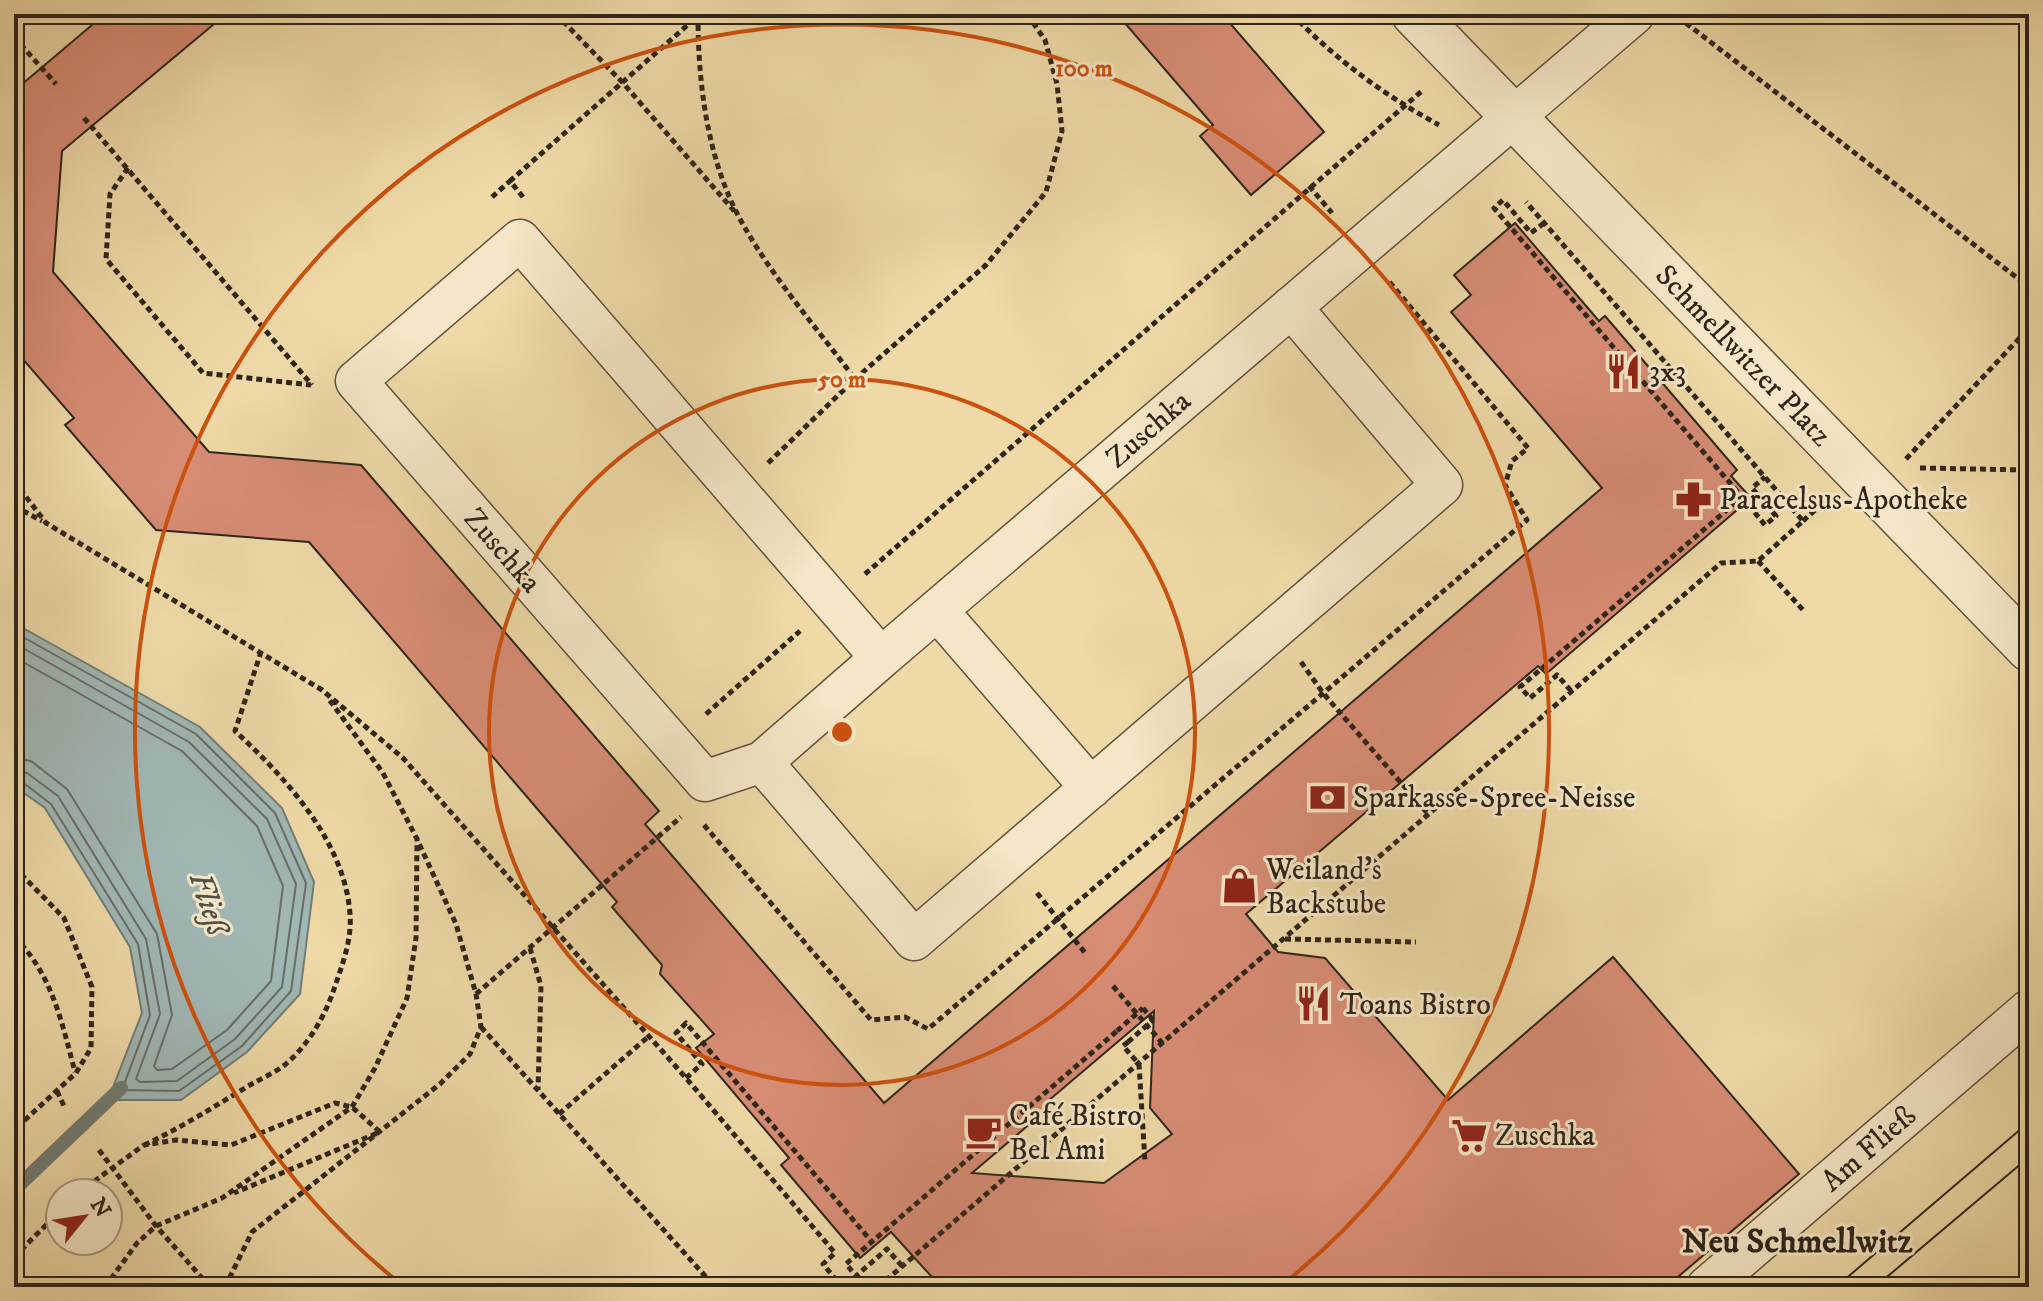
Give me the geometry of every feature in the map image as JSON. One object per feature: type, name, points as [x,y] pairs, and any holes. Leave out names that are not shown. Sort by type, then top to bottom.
[{"type":"street","name":"Schmellwitzer Platz","points":[[1414,14],[2029,649]]},
{"type":"street","name":"Zuschka","points":[[762,762],[705,781],[356,381],[520,240],[881,658],[1634,14]]},
{"type":"street","points":[[881,658],[762,762],[914,940],[1442,485],[1291,307]]},
{"type":"street","points":[[937,610],[1091,788]]},
{"type":"street","name":"Am Fließ","points":[[1707,1287],[2029,1010]]},
{"type":"path","points":[[556,14],[623,83],[740,218],[855,379]]},
{"type":"path","points":[[759,472],[855,379],[986,265],[1046,192],[1062,131],[1057,84],[1045,40],[1027,14]]},
{"type":"path","points":[[878,1287],[1721,563],[1758,561],[1803,521],[1478,146],[1404,105],[1327,51],[1292,14]]},
{"type":"path","points":[[1674,14],[2029,287]]},
{"type":"path","points":[[492,197],[698,15]]},
{"type":"path","points":[[698,15],[701,81],[710,129],[718,165],[740,218]]},
{"type":"path","points":[[14,37],[56,84]]},
{"type":"path","points":[[672,743],[1404,105],[1460,61]]},
{"type":"path","points":[[128,168],[110,194],[106,259],[203,373],[312,385]]},
{"type":"path","points":[[510,181],[530,205]]},
{"type":"path","points":[[1544,223],[1531,233],[1503,200],[1494,208],[1765,525],[1776,516],[1752,488],[1765,477]]},
{"type":"path","points":[[2029,328],[1898,468],[2029,470]]},
{"type":"path","points":[[14,481],[46,523]]},
{"type":"path","points":[[1572,692],[1557,675],[1530,698],[1520,687],[1742,497]]},
{"type":"path","points":[[14,506],[322,690],[403,758],[686,1078],[835,1253],[823,1264],[842,1287]]},
{"type":"path","points":[[1758,561],[1804,611]]},
{"type":"path","points":[[1277,627],[1323,693],[1429,815]]},
{"type":"path","points":[[97,1177],[144,1145],[182,1127],[286,1063],[311,1036],[331,999],[347,951],[350,914],[338,867],[315,823],[270,763],[235,731],[261,652]]},
{"type":"path","points":[[225,1287],[252,1232],[380,1132],[470,1054],[481,1027],[476,994],[456,924],[417,839],[383,773],[322,690]]},
{"type":"path","points":[[476,994],[691,809]]},
{"type":"path","points":[[222,1198],[352,1107],[375,1068],[407,998],[416,938],[417,839]]},
{"type":"path","points":[[1009,857],[1086,954]]},
{"type":"path","points":[[14,867],[64,918],[92,987],[91,1048],[76,1073],[14,1130]]},
{"type":"path","points":[[14,937],[28,950],[48,983],[76,1073]]},
{"type":"path","points":[[1284,939],[1416,942]]},
{"type":"path","points":[[530,948],[541,986],[538,1091]]},
{"type":"path","points":[[1113,986],[1163,1044]]},
{"type":"path","points":[[902,1266],[887,1249],[856,1276],[846,1264],[1143,1008],[1153,1020],[1123,1046],[1139,1064],[1145,1162]]},
{"type":"path","points":[[686,1078],[702,1064],[676,1033],[686,1023],[872,1242]]},
{"type":"path","points":[[481,1027],[715,1287]]},
{"type":"path","points":[[559,1114],[649,1036]]},
{"type":"path","points":[[57,1091],[64,1106]]},
{"type":"path","points":[[144,1145],[176,1140],[231,1145],[335,1103],[352,1107],[380,1132]]},
{"type":"path","points":[[105,1287],[137,1243],[156,1226],[380,1132]]},
{"type":"path","points":[[99,1150],[156,1226],[210,1287]]},
{"type":"path","points":[[14,1257],[44,1227]]},
{"type":"water","points":[[14,623],[200,727],[282,808],[314,882],[300,994],[247,1052],[181,1100],[108,1100],[142,1013],[130,947],[45,808],[14,786]]},
{"type":"building","points":[[105,14],[226,14],[62,151],[53,272],[209,452],[361,465],[659,811],[645,824],[884,1103],[1602,488],[1451,312],[1471,295],[1454,275],[1515,223],[1599,321],[1605,316],[1737,470],[1731,476],[1751,498],[1546,674],[1538,666],[1246,914],[1278,952],[1325,958],[1448,1100],[1613,957],[1799,1174],[1666,1287],[941,1287],[891,1232],[860,1258],[781,1165],[789,1158],[696,1048],[714,1034],[660,974],[662,965],[612,907],[617,902],[309,542],[156,530],[65,425],[74,418],[14,349],[14,91]],"holes":[[[1154,1011],[1150,1108],[1172,1134],[1104,1183],[972,1173],[1052,1105],[1048,1101]]]},
{"type":"building","points":[[1117,14],[1222,14],[1324,132],[1251,195],[1200,136],[1213,125]]},
{"type":"waterway","name":"Fließ","points":[[14,1190],[121,1088]]},
{"type":"tram line","points":[[1836,1287],[2029,1122]]},
{"type":"tram line","points":[[1875,1287],[2029,1157]]},
{"type":"place","name":"3x3","points":[[1623,371]]},
{"type":"place","name":"Paracelsus-Apotheke","points":[[1693,499]]},
{"type":"place","name":"Sparkasse-Spree-Neisse","points":[[1327,797]]},
{"type":"place","name":"Weiland's Backstube","points":[[1240,886]]},
{"type":"place","name":"Toans Bistro","points":[[1314,1004]]},
{"type":"place","name":"Café Bistro Bel Ami","points":[[983,1132]]},
{"type":"place","name":"Zuschka","points":[[1469,1135]]},
{"type":"district","name":"Neu Schmellwitz","points":[[1797,1240]]}]
